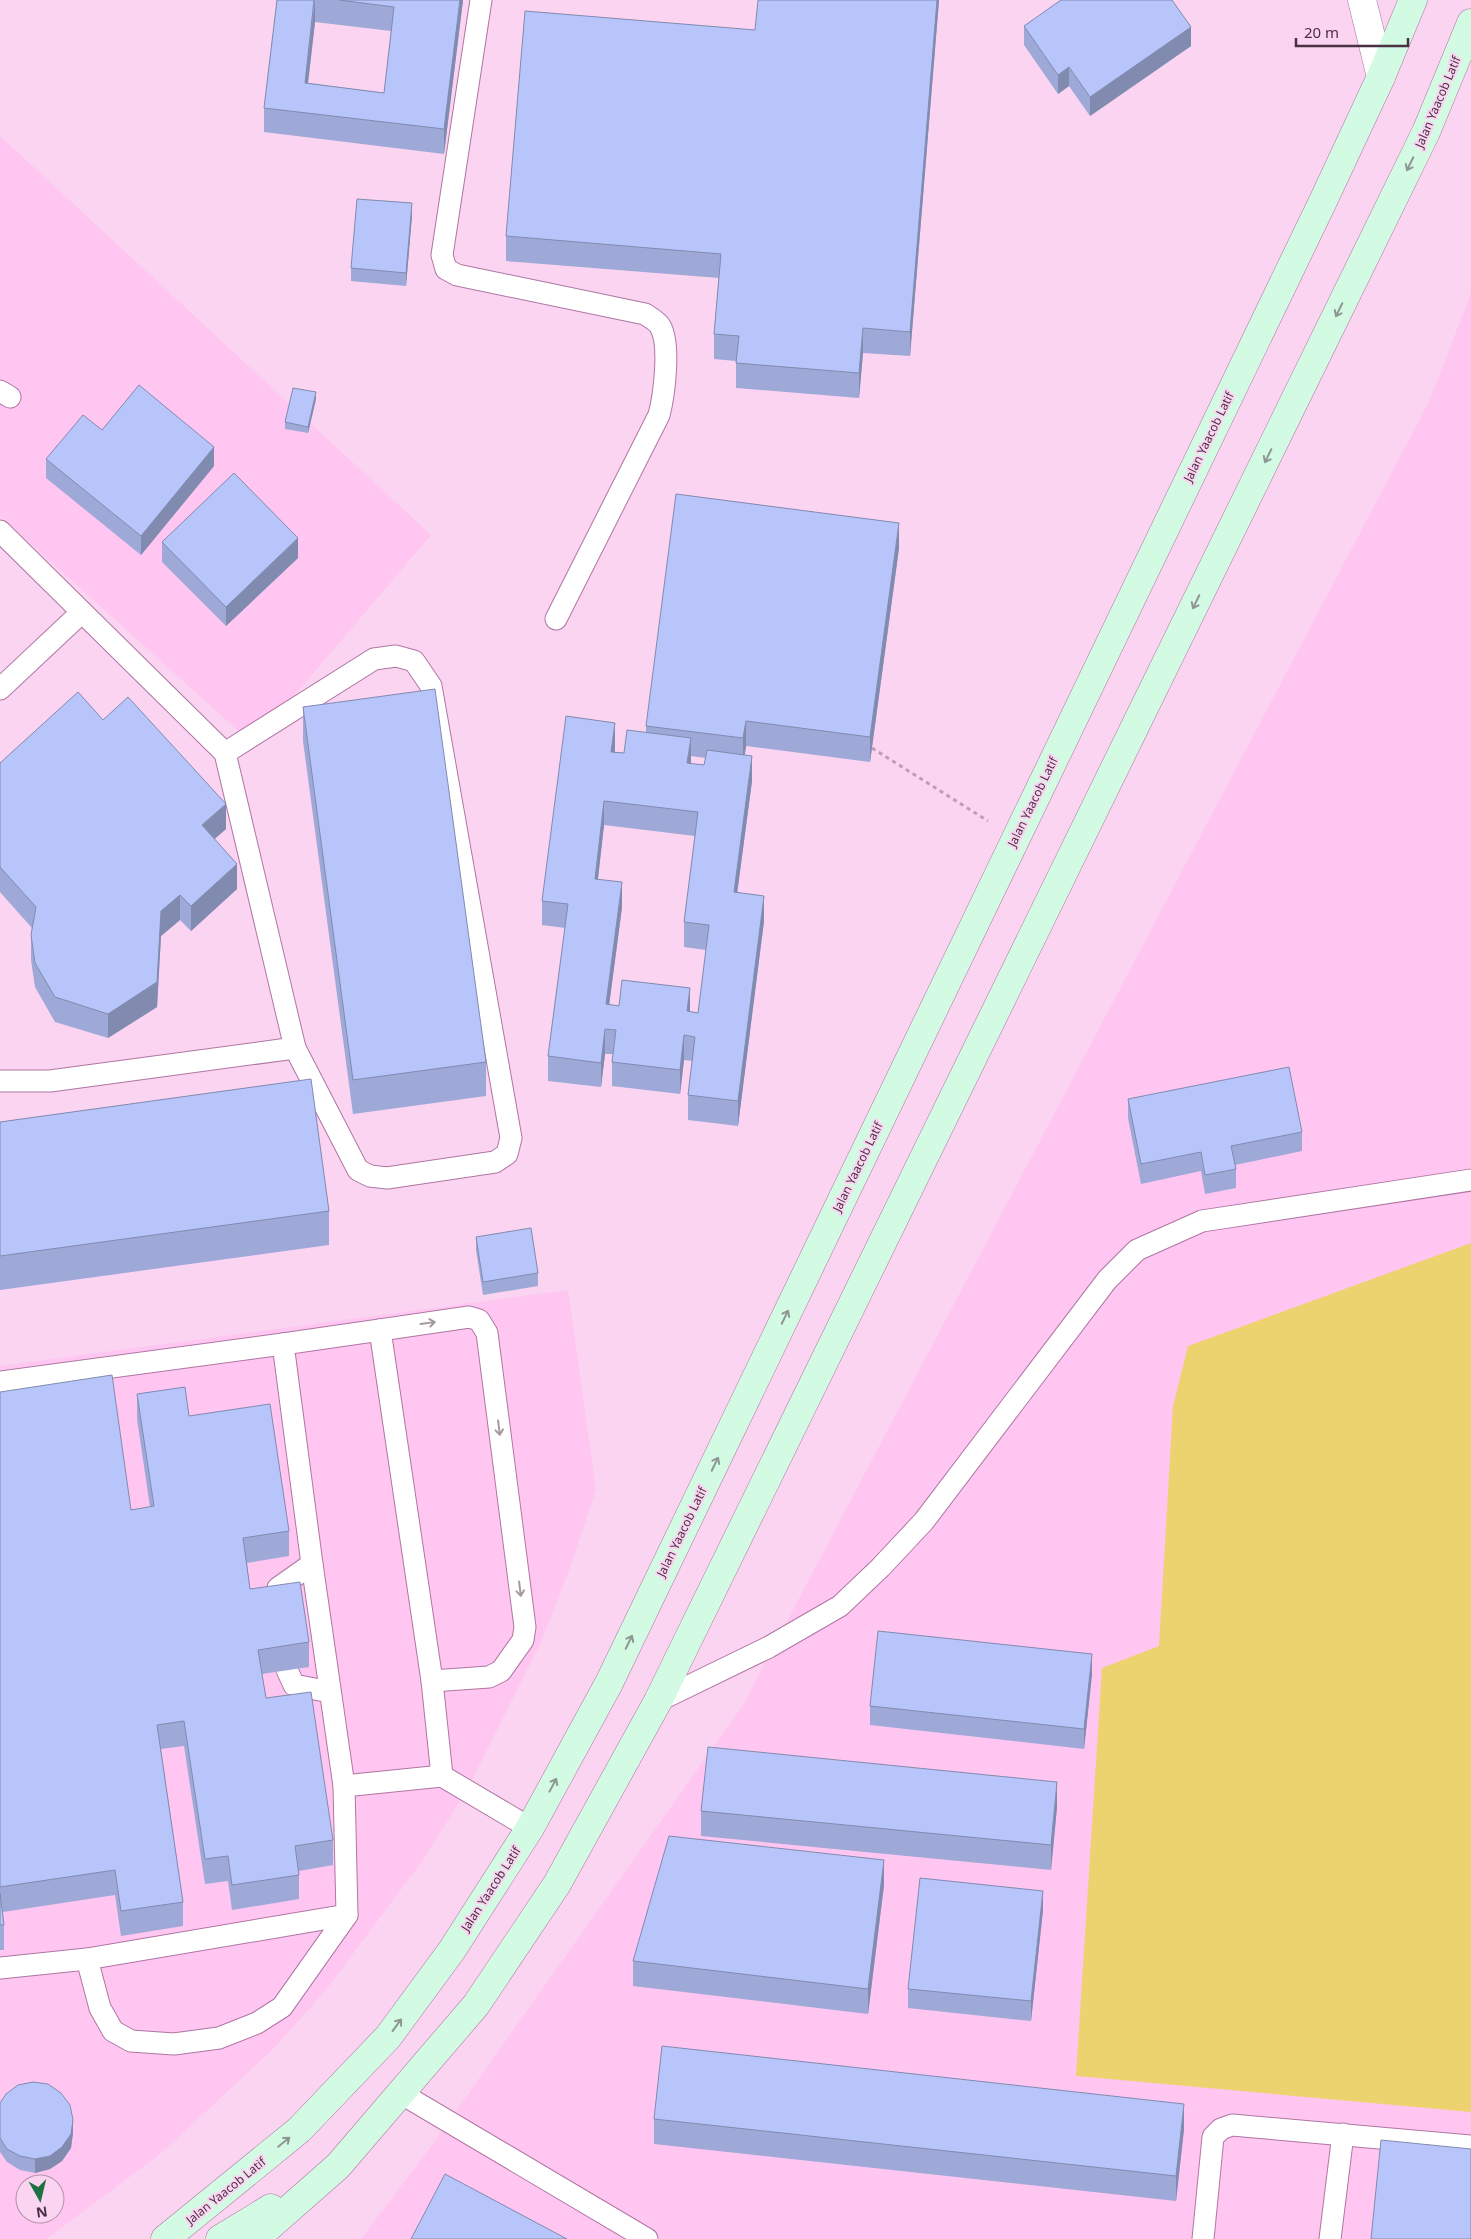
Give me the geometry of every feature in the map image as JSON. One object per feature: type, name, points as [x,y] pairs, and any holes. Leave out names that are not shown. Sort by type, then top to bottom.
[{"type":"main road","name":"Jalan Yaacob Latif","points":[[165,2239],[299,2130],[388,2037],[452,1950],[530,1828],[609,1683],[1311,226],[1381,77],[1413,0]]},
{"type":"main road","name":"Jalan Yaacob Latif","points":[[255,2239],[338,2166],[402,2094],[476,2005],[557,1884],[658,1701],[1426,132],[1471,23]]},
{"type":"main road","points":[[220,2239],[338,2166]]},
{"type":"street","points":[[1362,0],[1381,77]]},
{"type":"lane","points":[[481,0],[442,255],[446,269],[457,275],[644,314],[660,325],[665,343],[663,400],[659,415],[556,619]]},
{"type":"lane","points":[[0,531],[225,753],[295,1048],[358,1170],[370,1176],[387,1178],[495,1162],[506,1154],[511,1138],[431,686],[414,661],[396,656],[374,659],[225,753]]},
{"type":"lane","points":[[0,689],[82,612]]},
{"type":"lane","points":[[0,1080],[50,1081],[295,1048]]},
{"type":"lane","points":[[658,1701],[785,1638],[840,1606],[924,1521],[1107,1280],[1137,1250],[1202,1221],[1471,1180]]},
{"type":"lane","points":[[0,1382],[469,1318],[479,1320],[487,1333],[525,1628],[523,1640],[501,1671],[489,1677],[432,1681]]},
{"type":"lane","points":[[380,1330],[432,1681],[442,1776]]},
{"type":"lane","points":[[87,1959],[100,2008],[113,2031],[131,2042],[174,2044],[220,2038],[257,2023],[282,2007],[348,1915],[344,1786],[312,1564],[284,1344]]},
{"type":"lane","points":[[278,1610],[278,1588],[312,1564]]},
{"type":"lane","points":[[287,1670],[294,1685],[330,1692]]},
{"type":"lane","points":[[344,1786],[442,1776],[530,1828]]},
{"type":"lane","points":[[0,1968],[87,1959],[348,1915]]},
{"type":"lane","points":[[402,2094],[646,2239]]},
{"type":"lane","points":[[1203,2239],[1213,2137],[1221,2128],[1232,2125],[1471,2146]]},
{"type":"lane","points":[[1330,2239],[1343,2134]]},
{"type":"path","points":[[872,748],[966,808]]},
{"type":"shaded area","points":[[0,136],[431,535],[253,744],[0,516]]},
{"type":"shaded area","points":[[1471,293],[1471,2239],[361,2239],[432,2145],[743,1705],[1430,400]]},
{"type":"shaded area","points":[[1471,1243],[1471,2112],[1076,2076],[1102,1668],[1159,1646],[1173,1406],[1188,1346]]},
{"type":"shaded area","points":[[568,1290],[596,1490],[570,1568],[540,1644],[467,1790],[423,1860],[325,1991],[273,2049],[159,2155],[46,2239],[0,2239],[0,1366]]},
{"type":"building","points":[[277,0],[314,0],[305,83],[384,93],[394,7],[339,0],[460,0],[444,129],[264,108]]},
{"type":"building","points":[[758,0],[937,0],[910,332],[863,328],[859,373],[736,363],[739,336],[714,334],[721,254],[506,236],[525,11],[755,30]]},
{"type":"building","points":[[1061,0],[1172,0],[1191,27],[1090,97],[1069,67],[1058,75],[1024,26]]},
{"type":"building","points":[[357,199],[412,203],[406,273],[351,268]]},
{"type":"building","points":[[139,385],[214,447],[141,536],[46,459],[83,415],[102,430]]},
{"type":"building","points":[[293,388],[316,392],[308,427],[285,422]]},
{"type":"building","points":[[234,473],[298,538],[226,607],[162,542]]},
{"type":"building","points":[[676,494],[899,523],[870,737],[746,721],[743,738],[646,726]]},
{"type":"building","points":[[435,689],[486,1062],[353,1080],[303,707]]},
{"type":"building","points":[[78,692],[103,720],[128,697],[226,804],[202,825],[237,864],[191,906],[180,895],[161,911],[157,982],[108,1014],[55,997],[35,963],[31,935],[36,907],[0,867],[0,763]]},
{"type":"building","points":[[566,716],[615,723],[611,752],[624,753],[627,730],[691,738],[687,763],[704,765],[707,750],[752,756],[734,892],[764,896],[738,1101],[688,1095],[695,1037],[684,1035],[680,1070],[612,1062],[616,1030],[605,1029],[601,1063],[548,1056],[568,904],[542,901]],"holes":[[[604,801],[698,812],[684,922],[709,925],[698,1013],[687,1011],[690,988],[622,980],[619,1006],[606,1004],[622,882],[595,879]]]},
{"type":"building","points":[[1289,1067],[1302,1132],[1231,1146],[1236,1169],[1205,1175],[1201,1152],[1141,1164],[1128,1099]]},
{"type":"building","points":[[311,1079],[329,1211],[0,1256],[0,1122]]},
{"type":"building","points":[[531,1228],[538,1273],[483,1282],[476,1237]]},
{"type":"building","points":[[112,1375],[131,1510],[154,1506],[137,1394],[185,1387],[189,1416],[270,1404],[289,1531],[243,1538],[250,1589],[300,1582],[309,1642],[258,1650],[266,1698],[311,1692],[333,1840],[295,1846],[299,1875],[232,1885],[228,1856],[205,1859],[184,1721],[157,1725],[183,1902],[121,1911],[115,1870],[0,1887],[0,1392]]},
{"type":"building","points":[[878,1631],[1092,1654],[1084,1729],[870,1706]]},
{"type":"building","points":[[708,1747],[1057,1782],[1051,1845],[701,1811]]},
{"type":"building","points":[[669,1836],[884,1860],[868,1989],[633,1961]]},
{"type":"building","points":[[920,1878],[1043,1891],[1031,2001],[908,1989]]},
{"type":"building","points":[[0,1893],[4,1925],[0,1925]]},
{"type":"building","points":[[662,2046],[1184,2104],[1176,2176],[654,2119]]},
{"type":"building","points":[[33,2082],[48,2084],[61,2093],[70,2105],[73,2120],[71,2134],[62,2147],[50,2156],[35,2159],[20,2156],[7,2149],[0,2138],[0,2103],[6,2094],[18,2085]]},
{"type":"building","points":[[1381,2140],[1471,2149],[1471,2239],[1371,2239]]},
{"type":"building","points":[[445,2174],[567,2239],[411,2239]]}]
